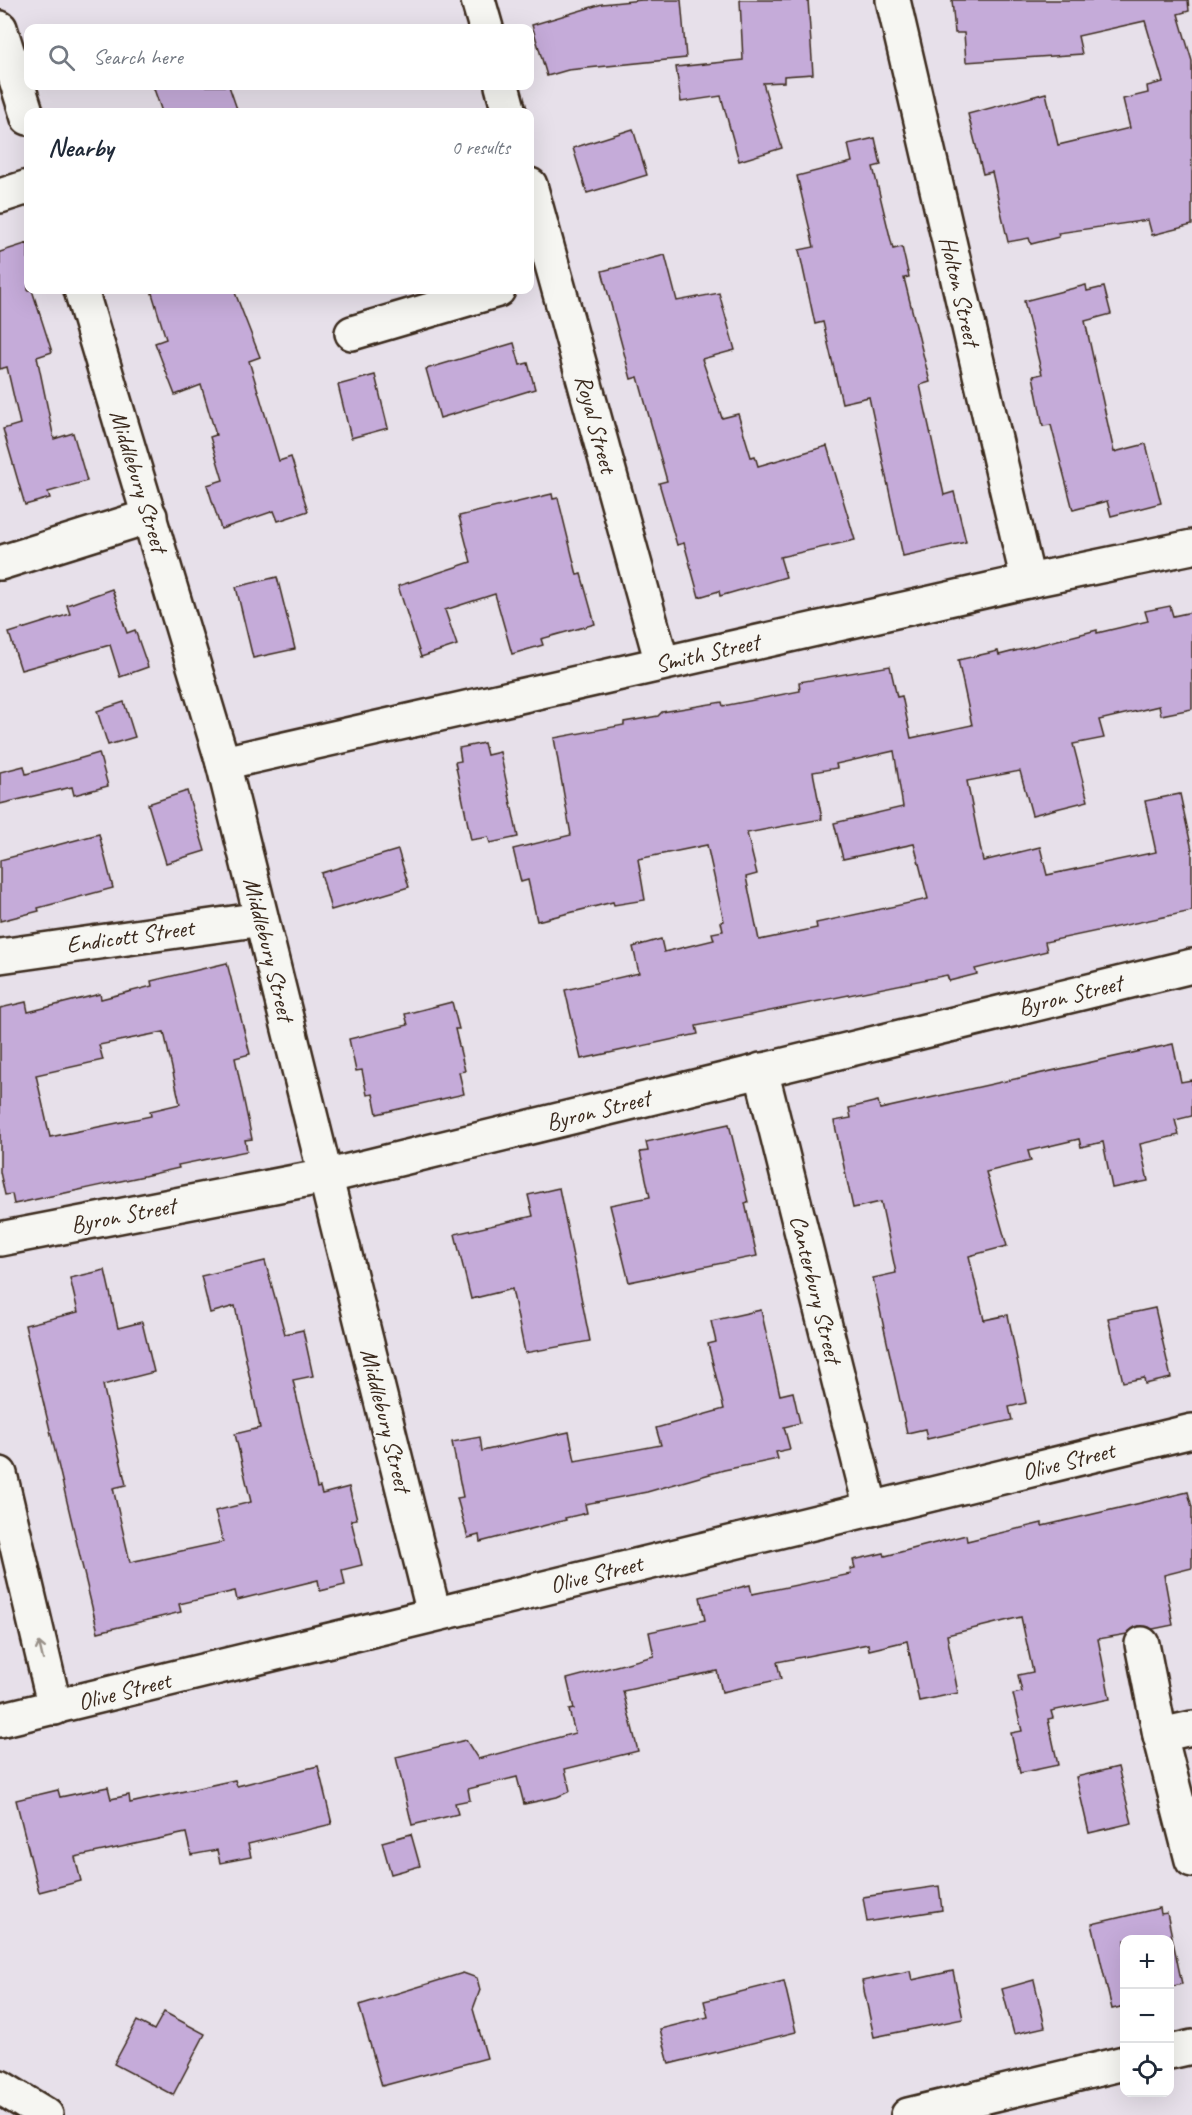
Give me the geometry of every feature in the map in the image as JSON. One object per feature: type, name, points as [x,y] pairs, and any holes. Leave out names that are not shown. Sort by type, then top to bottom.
[{"type":"street","points":[[478,0],[485,24]]},
{"type":"street","name":"Holton Street","points":[[893,0],[1028,581]]},
{"type":"street","points":[[0,28],[25,108]]},
{"type":"street","points":[[503,90],[508,108]]},
{"type":"street","points":[[0,196],[24,188]]},
{"type":"street","name":"Royal Street","points":[[534,215],[542,276],[662,663]]},
{"type":"street","name":"Middlebury Street","points":[[82,294],[223,763],[434,1614]]},
{"type":"street","points":[[352,333],[484,294]]},
{"type":"street","points":[[0,563],[150,516]]},
{"type":"street","name":"Smith Street","points":[[223,763],[1028,581],[1192,547]]},
{"type":"street","name":"Endicott Street","points":[[0,956],[261,919]]},
{"type":"street","name":"Byron Street","points":[[0,1239],[325,1176],[1192,966]]},
{"type":"street","name":"Canterbury Street","points":[[761,1070],[871,1509]]},
{"type":"street","name":"Olive Street","points":[[0,1720],[1192,1431]]},
{"type":"street","points":[[0,1474],[55,1708]]},
{"type":"street","points":[[1142,1644],[1160,1736],[1192,1860]]},
{"type":"street","points":[[1160,1736],[1192,1728]]},
{"type":"street","points":[[1174,2051],[1192,2047]]},
{"type":"street","points":[[908,2115],[1025,2102],[1120,2065]]},
{"type":"street","points":[[0,2087],[46,2115]]},
{"type":"building","points":[[642,0],[681,0],[686,58],[568,70],[547,76],[534,32],[534,24],[602,4]]},
{"type":"building","points":[[740,0],[808,0],[813,74],[784,76],[784,82],[763,83],[782,148],[739,161],[721,96],[681,102],[676,67],[743,60]]},
{"type":"building","points":[[952,0],[1188,0],[1189,11],[1178,14],[1192,61],[1192,225],[1152,235],[1148,220],[1058,233],[1059,237],[1031,244],[1029,238],[1008,242],[992,172],[983,174],[968,114],[1046,93],[1058,145],[1130,128],[1123,99],[1148,93],[1147,86],[1163,82],[1145,21],[1078,36],[1082,54],[966,62],[964,33],[955,33]]},
{"type":"building","points":[[154,90],[230,90],[237,108],[161,108]]},
{"type":"building","points":[[633,129],[647,175],[587,193],[573,148]]},
{"type":"building","points":[[875,138],[881,165],[873,167],[893,249],[902,247],[909,277],[904,278],[930,382],[920,385],[944,495],[954,492],[966,542],[903,556],[869,397],[842,403],[823,322],[815,324],[799,250],[814,247],[797,176],[852,162],[848,144]]},
{"type":"building","points":[[24,244],[24,294],[33,294],[52,352],[37,357],[54,439],[73,433],[87,481],[48,492],[50,498],[25,505],[3,429],[20,424],[7,367],[0,369],[0,252]]},
{"type":"building","points":[[665,255],[677,301],[719,293],[735,350],[702,359],[722,418],[738,414],[751,457],[755,456],[758,466],[827,446],[855,540],[780,557],[786,577],[720,596],[719,591],[699,597],[684,543],[677,545],[659,483],[667,481],[638,377],[631,379],[602,271]]},
{"type":"building","points":[[1086,285],[1087,291],[1104,287],[1111,314],[1085,321],[1114,452],[1146,444],[1161,503],[1111,516],[1107,501],[1073,510],[1051,425],[1043,426],[1033,376],[1042,374],[1024,301]]},
{"type":"building","points":[[152,294],[236,294],[260,357],[249,361],[279,461],[291,457],[308,511],[278,521],[274,511],[221,529],[207,485],[223,480],[210,437],[216,435],[201,385],[175,395],[155,343],[166,339]]},
{"type":"building","points":[[514,343],[520,365],[528,363],[535,389],[440,418],[426,369]]},
{"type":"building","points":[[375,375],[388,428],[351,438],[338,385]]},
{"type":"building","points":[[552,494],[553,499],[558,498],[577,575],[581,574],[595,624],[541,639],[543,645],[512,654],[495,594],[445,610],[457,645],[421,657],[398,586],[471,562],[459,516]]},
{"type":"building","points":[[277,577],[295,649],[253,658],[236,587]]},
{"type":"building","points":[[112,589],[127,633],[135,630],[148,667],[120,677],[110,645],[21,670],[9,633],[70,614],[67,605]]},
{"type":"building","points":[[1170,606],[1173,616],[1192,612],[1192,709],[1161,715],[1159,706],[1099,720],[1104,738],[1073,744],[1088,801],[1032,815],[1020,771],[967,781],[983,861],[1040,847],[1047,875],[1156,852],[1145,801],[1180,794],[1192,850],[1192,911],[1045,942],[1047,951],[975,969],[977,974],[949,981],[947,975],[696,1026],[698,1034],[581,1059],[565,990],[639,973],[633,947],[661,939],[664,952],[714,940],[712,933],[723,931],[721,922],[724,921],[707,845],[638,859],[645,900],[614,905],[613,902],[537,921],[528,880],[521,882],[513,849],[571,835],[554,738],[624,725],[624,722],[658,716],[662,712],[722,702],[723,706],[800,691],[799,682],[890,666],[897,697],[902,696],[911,738],[972,725],[958,660],[998,651],[999,655],[1097,630],[1097,633],[1148,621],[1145,611]],"holes":[[[894,751],[903,807],[834,823],[843,859],[914,844],[928,899],[816,923],[817,928],[759,940],[746,877],[757,874],[747,833],[822,819],[813,772],[837,768],[836,764]]]},
{"type":"building","points":[[124,702],[135,737],[108,745],[97,711]]},
{"type":"building","points":[[484,743],[487,755],[500,752],[518,837],[490,843],[488,837],[471,840],[455,762],[461,761],[459,748]]},
{"type":"building","points":[[99,753],[108,786],[74,795],[72,787],[0,804],[0,772],[24,766],[26,774]]},
{"type":"building","points":[[187,791],[205,851],[166,863],[148,804]]},
{"type":"building","points":[[99,834],[113,888],[38,908],[39,911],[0,921],[0,860]]},
{"type":"building","points":[[398,850],[409,887],[331,910],[321,873]]},
{"type":"building","points":[[227,963],[250,1054],[235,1058],[252,1139],[245,1140],[247,1151],[14,1204],[12,1194],[5,1195],[0,1172],[0,1008],[26,1002],[28,1012],[100,994],[101,999],[152,986],[151,981]],"holes":[[[164,1032],[180,1104],[150,1111],[151,1116],[50,1137],[36,1075],[103,1060],[99,1045]]]},
{"type":"building","points":[[452,1002],[459,1029],[455,1029],[465,1071],[459,1072],[464,1094],[377,1114],[373,1094],[367,1095],[362,1070],[356,1071],[349,1039],[408,1025],[405,1014]]},
{"type":"building","points":[[1173,1044],[1181,1082],[1192,1080],[1192,1116],[1175,1120],[1179,1135],[1140,1144],[1148,1181],[1112,1188],[1103,1142],[1081,1147],[1079,1139],[1028,1151],[1031,1161],[986,1172],[1007,1246],[969,1256],[984,1320],[1008,1315],[1026,1403],[1009,1407],[1012,1420],[927,1439],[925,1429],[907,1433],[873,1278],[896,1273],[881,1202],[853,1208],[834,1121],[851,1118],[849,1108],[878,1101],[880,1109]]},
{"type":"building","points":[[729,1124],[748,1202],[745,1203],[757,1256],[629,1282],[610,1205],[650,1197],[640,1152],[648,1151],[646,1142]]},
{"type":"building","points":[[559,1188],[590,1341],[525,1353],[512,1289],[471,1299],[455,1234],[533,1216],[528,1195]]},
{"type":"building","points":[[265,1261],[285,1334],[303,1330],[313,1376],[293,1380],[317,1488],[320,1487],[322,1494],[349,1487],[357,1519],[351,1520],[362,1565],[342,1570],[345,1585],[320,1591],[318,1580],[237,1600],[235,1591],[179,1604],[181,1612],[98,1632],[25,1325],[78,1312],[70,1278],[105,1270],[118,1328],[142,1322],[154,1372],[103,1385],[126,1485],[113,1488],[130,1562],[223,1542],[215,1511],[251,1502],[235,1434],[260,1428],[235,1306],[210,1313],[201,1276]]},
{"type":"building","points":[[1155,1308],[1171,1378],[1145,1384],[1144,1378],[1123,1382],[1108,1318]]},
{"type":"building","points":[[761,1310],[780,1395],[793,1392],[800,1423],[784,1427],[790,1449],[776,1452],[778,1459],[724,1470],[647,1492],[585,1504],[587,1513],[480,1542],[479,1535],[468,1538],[457,1498],[463,1497],[452,1442],[480,1437],[482,1451],[569,1432],[575,1461],[661,1445],[656,1428],[724,1409],[708,1344],[716,1342],[711,1321]]},
{"type":"building","points":[[1188,1492],[1192,1507],[1192,1568],[1164,1575],[1173,1625],[1153,1629],[1139,1626],[1127,1634],[1098,1639],[1110,1699],[1051,1711],[1053,1718],[1048,1719],[1058,1765],[1020,1773],[1011,1733],[1022,1731],[1013,1694],[1022,1692],[1018,1675],[1033,1672],[1021,1617],[947,1635],[958,1693],[919,1701],[907,1641],[869,1650],[868,1644],[777,1662],[781,1679],[722,1692],[717,1671],[623,1691],[638,1751],[565,1769],[570,1791],[557,1797],[524,1804],[517,1777],[468,1789],[470,1800],[455,1803],[458,1814],[412,1825],[396,1757],[466,1740],[478,1759],[575,1733],[569,1710],[574,1709],[567,1679],[654,1656],[649,1632],[705,1620],[700,1597],[750,1585],[752,1594],[851,1574],[850,1569],[855,1568],[853,1560],[884,1553],[885,1556],[966,1535],[967,1541],[1042,1523],[1042,1526]]},
{"type":"building","points":[[318,1766],[332,1824],[248,1844],[251,1857],[220,1863],[217,1850],[191,1855],[186,1833],[75,1857],[81,1881],[39,1892],[16,1800],[58,1790],[60,1797],[108,1787],[111,1799],[129,1795],[130,1803],[235,1780],[237,1786]]},
{"type":"building","points":[[1118,1767],[1132,1823],[1089,1833],[1076,1777]]},
{"type":"building","points":[[411,1834],[420,1866],[391,1874],[382,1842]]},
{"type":"building","points":[[939,1886],[942,1910],[867,1922],[863,1897]]},
{"type":"building","points":[[1160,1908],[1161,1914],[1167,1913],[1172,1935],[1120,1935],[1120,2007],[1112,2009],[1092,1924]]},
{"type":"building","points":[[1174,1946],[1182,1984],[1174,1986]]},
{"type":"building","points":[[910,1971],[912,1980],[953,1971],[963,2019],[874,2037],[862,1981]]},
{"type":"building","points":[[463,1973],[477,1978],[480,1990],[473,2009],[487,2058],[382,2086],[359,2005]]},
{"type":"building","points":[[1034,1980],[1045,2027],[1014,2034],[1002,1989]]},
{"type":"building","points":[[784,1981],[796,2032],[669,2064],[660,2029],[708,2017],[704,2001]]},
{"type":"building","points":[[164,2012],[205,2034],[173,2095],[114,2064],[137,2021],[154,2030]]}]
